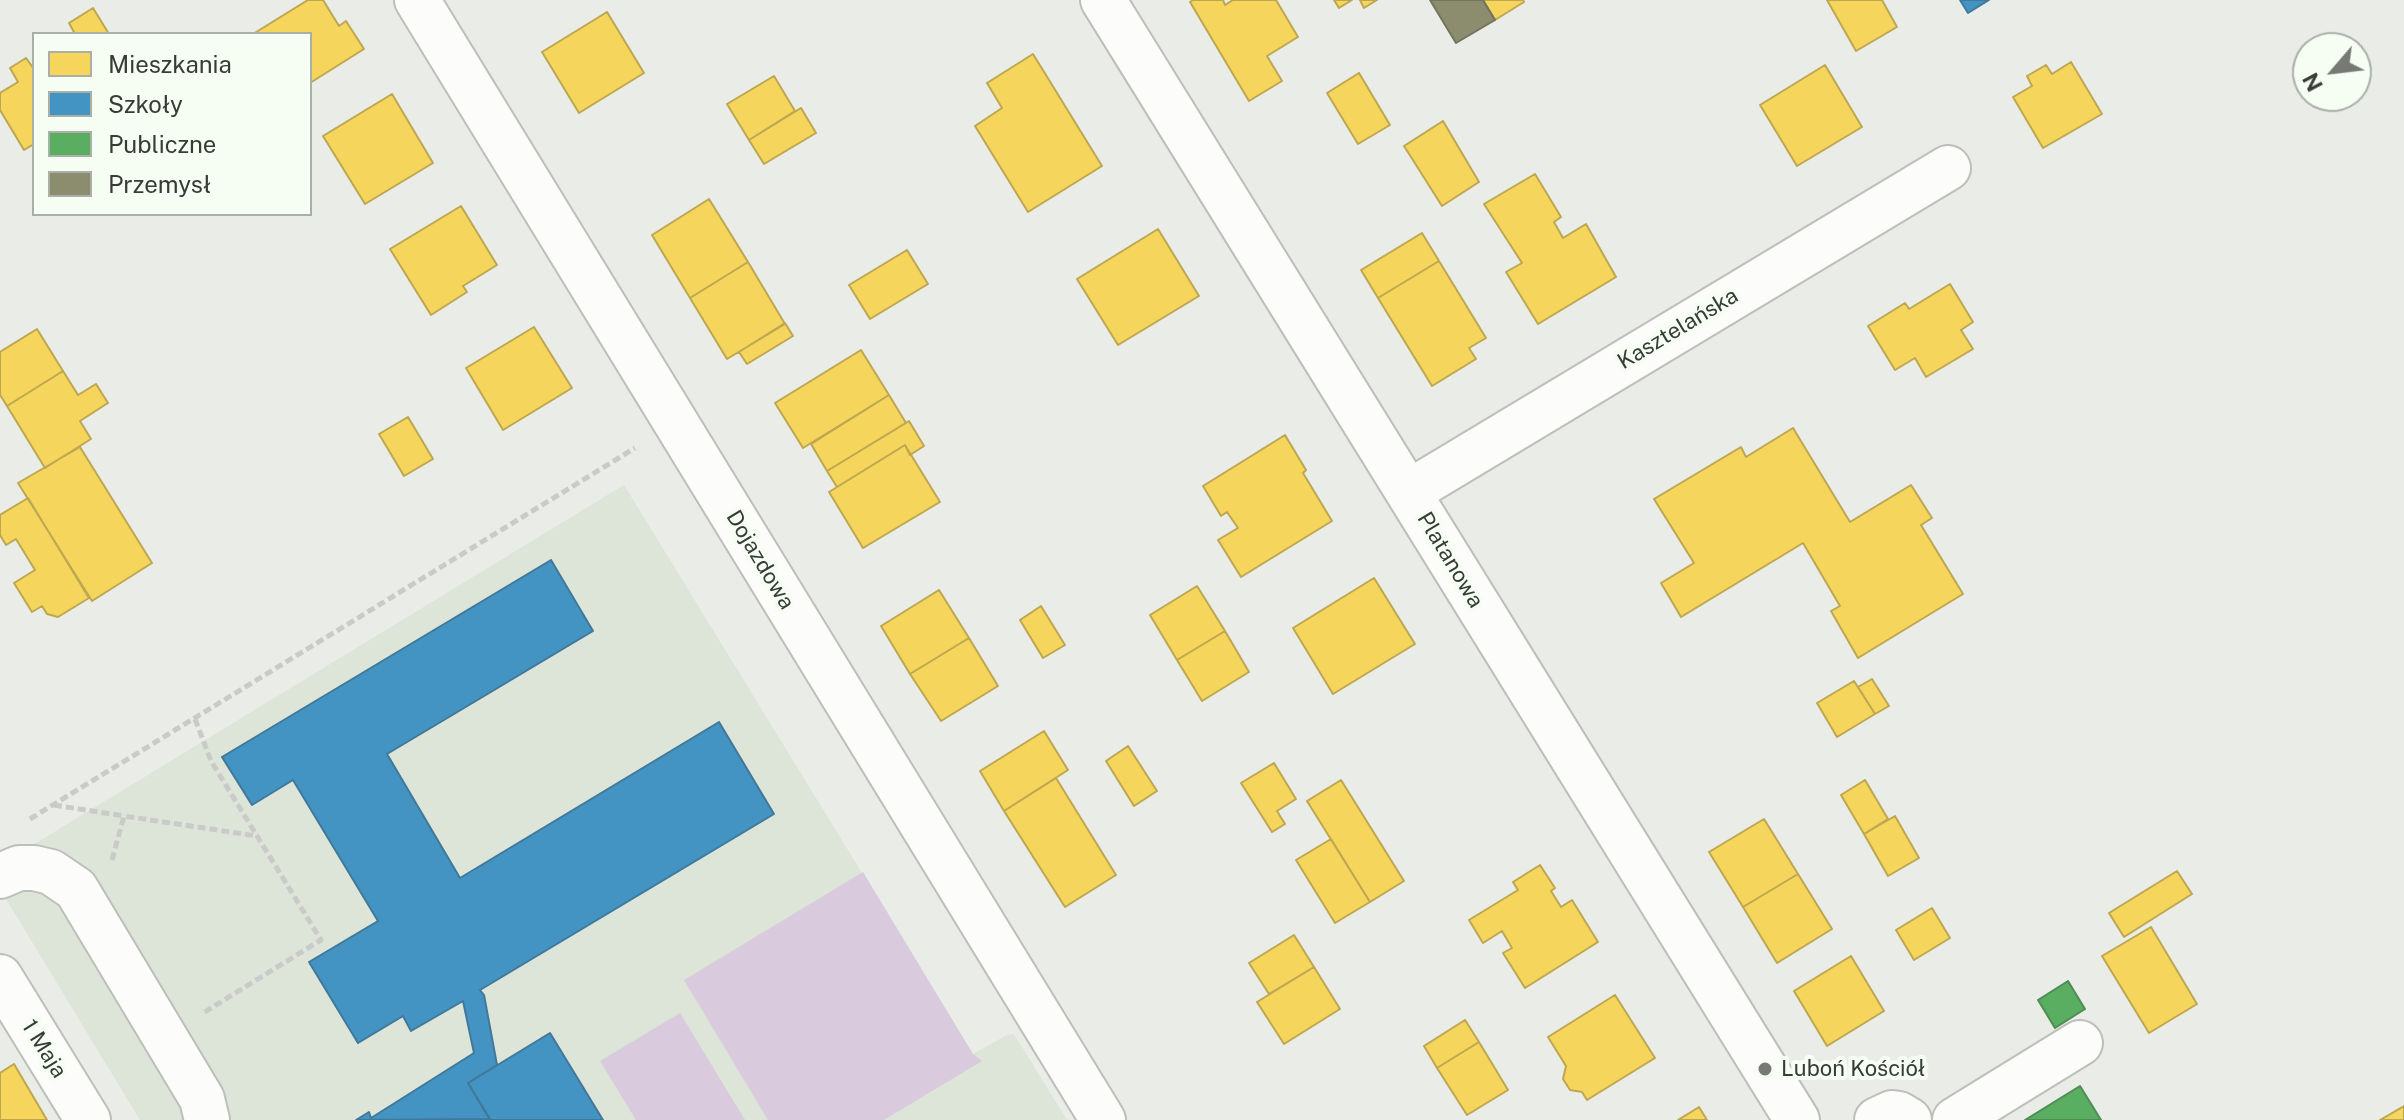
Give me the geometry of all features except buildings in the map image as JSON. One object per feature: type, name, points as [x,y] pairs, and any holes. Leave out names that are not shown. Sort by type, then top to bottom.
[{"type":"street","name":"Dojazdowa","points":[[417,0],[1103,1120]]},
{"type":"street","name":"Platanowa","points":[[1103,0],[1797,1120]]},
{"type":"street","name":"Kasztelańska","points":[[1409,492],[1948,168]]},
{"type":"street","points":[[0,876],[19,868],[34,868],[51,872],[76,889],[202,1099],[207,1120]]},
{"type":"street","name":"1 Maja","points":[[0,977],[88,1120]]},
{"type":"street","points":[[1955,1120],[2080,1043]]},
{"type":"street","points":[[1877,1120],[1892,1113],[1909,1120]]},
{"type":"path","points":[[26,821],[644,443]]},
{"type":"path","points":[[166,1037],[321,940],[211,761],[195,719]]},
{"type":"path","points":[[53,805],[257,836]]},
{"type":"path","points":[[110,868],[124,816]]},
{"type":"shaded area","points":[[624,485],[973,1054],[1014,1034],[1067,1120],[140,1120],[0,889],[0,865]]},
{"type":"shaded area","points":[[863,872],[973,1054],[982,1061],[884,1120],[768,1120],[684,980]]},
{"type":"shaded area","points":[[680,1013],[745,1120],[636,1120],[600,1061]]},
{"type":"place","name":"Luboń Kościół","points":[[1765,1069]]}]
